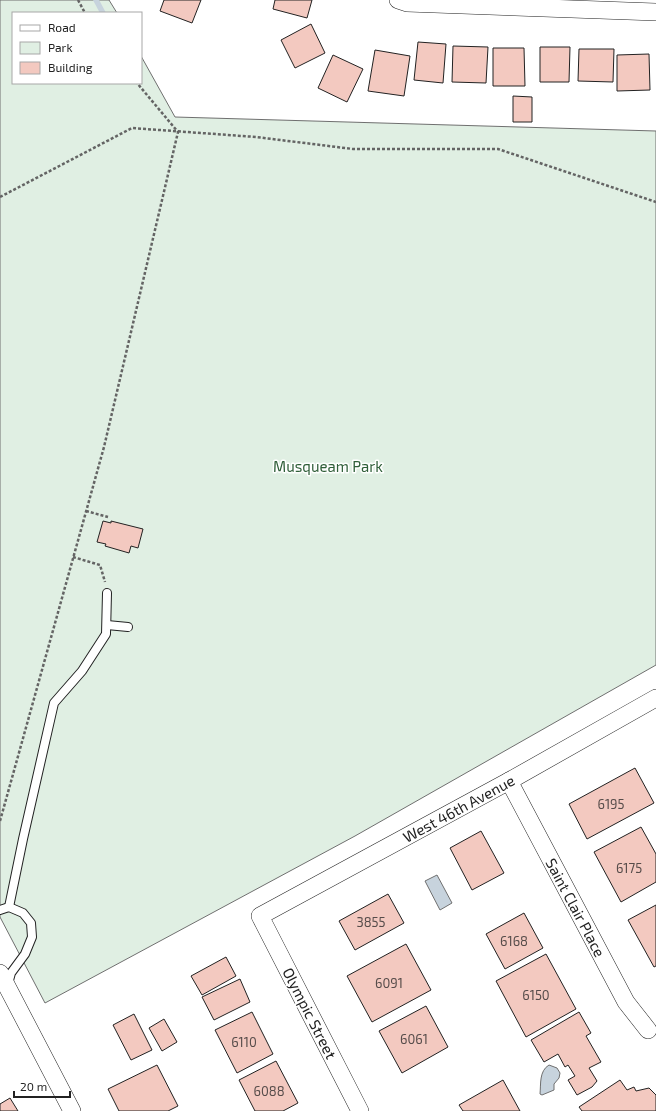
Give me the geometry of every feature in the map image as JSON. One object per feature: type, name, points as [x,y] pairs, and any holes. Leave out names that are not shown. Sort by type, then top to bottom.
[{"type":"street","points":[[398,0],[407,3],[656,12]]},
{"type":"street","name":"West 46th Avenue","points":[[260,916],[656,698]]},
{"type":"street","name":"Saint Clair Place","points":[[509,780],[626,1002],[648,1030]]},
{"type":"street","name":"Olympic Street","points":[[260,916],[360,1111]]},
{"type":"street","points":[[4,980],[72,1111]]},
{"type":"lane","points":[[9,907],[54,703],[82,671],[106,634],[107,592]]},
{"type":"lane","points":[[107,625],[128,627]]},
{"type":"lane","points":[[0,910],[9,907],[23,913],[31,922],[32,937],[25,954],[4,980]]},
{"type":"path","points":[[78,0],[85,12]]},
{"type":"path","points":[[138,84],[178,132]]},
{"type":"path","points":[[0,198],[132,128],[256,137],[353,148],[498,150],[656,202]]},
{"type":"path","points":[[0,821],[104,447],[178,132]]},
{"type":"path","points":[[86,511],[108,517]]},
{"type":"path","points":[[73,557],[100,565],[107,592]]},
{"type":"green space","name":"Musqueam Park","points":[[0,0],[109,0],[116,12],[12,12],[12,84],[142,84],[142,58],[175,117],[656,131],[656,665],[355,836],[45,1003],[0,917]]},
{"type":"shaded area","points":[[437,875],[452,903],[440,910],[425,881]]},
{"type":"shaded area","points":[[549,1065],[557,1068],[560,1073],[559,1078],[554,1084],[554,1090],[542,1095],[540,1094],[541,1078],[542,1074]]},
{"type":"building","points":[[164,0],[201,0],[192,23],[160,11]]},
{"type":"building","points":[[275,0],[312,0],[307,18],[273,9]]},
{"type":"building","points":[[311,24],[325,53],[295,68],[281,40]]},
{"type":"building","points":[[418,42],[446,44],[443,83],[414,80]]},
{"type":"building","points":[[453,46],[488,47],[486,83],[452,82]]},
{"type":"building","points":[[540,47],[570,47],[569,82],[540,82]]},
{"type":"building","points":[[493,48],[524,48],[525,86],[493,86]]},
{"type":"building","points":[[579,49],[614,49],[613,82],[578,81]]},
{"type":"building","points":[[375,50],[410,56],[404,96],[368,91]]},
{"type":"building","points":[[649,54],[650,90],[617,91],[617,55]]},
{"type":"building","points":[[333,55],[363,69],[347,102],[318,88]]},
{"type":"building","points":[[513,96],[532,97],[532,122],[513,122]]},
{"type":"building","points":[[103,521],[111,523],[111,521],[143,529],[138,548],[131,546],[129,553],[97,542]]},
{"type":"building","points":[[635,768],[654,803],[587,839],[569,804]]},
{"type":"building","points":[[641,827],[656,854],[656,882],[621,902],[594,852]]},
{"type":"building","points":[[481,831],[504,873],[472,890],[450,848]]},
{"type":"building","points":[[388,894],[404,923],[355,950],[339,921]]},
{"type":"building","points":[[656,905],[656,966],[654,967],[628,920]]},
{"type":"building","points":[[524,913],[543,948],[505,969],[486,934]]},
{"type":"building","points":[[406,944],[431,990],[372,1022],[347,976]]},
{"type":"building","points":[[546,954],[576,1009],[526,1037],[496,981]]},
{"type":"building","points":[[226,957],[236,976],[202,995],[191,976]]},
{"type":"building","points":[[240,979],[250,1002],[214,1020],[202,997]]},
{"type":"building","points":[[426,1006],[448,1047],[402,1073],[379,1031]]},
{"type":"building","points":[[252,1012],[273,1054],[237,1073],[215,1030]]},
{"type":"building","points":[[579,1012],[591,1033],[586,1036],[601,1062],[589,1068],[597,1081],[592,1087],[577,1095],[568,1080],[575,1076],[568,1065],[565,1067],[558,1054],[544,1062],[531,1040]]},
{"type":"building","points":[[134,1014],[152,1050],[131,1060],[113,1025]]},
{"type":"building","points":[[164,1019],[177,1042],[162,1051],[149,1028]]},
{"type":"building","points":[[276,1061],[298,1103],[283,1111],[255,1111],[239,1080]]},
{"type":"building","points":[[157,1065],[178,1106],[168,1111],[119,1111],[108,1089]]},
{"type":"building","points":[[503,1080],[520,1111],[463,1111],[459,1105]]},
{"type":"building","points":[[620,1080],[627,1090],[634,1087],[636,1091],[649,1088],[656,1095],[656,1111],[582,1111],[579,1107]]},
{"type":"building","points":[[10,1098],[18,1111],[0,1111],[0,1104]]},
{"type":"waterway","points":[[96,0],[102,12]]}]
